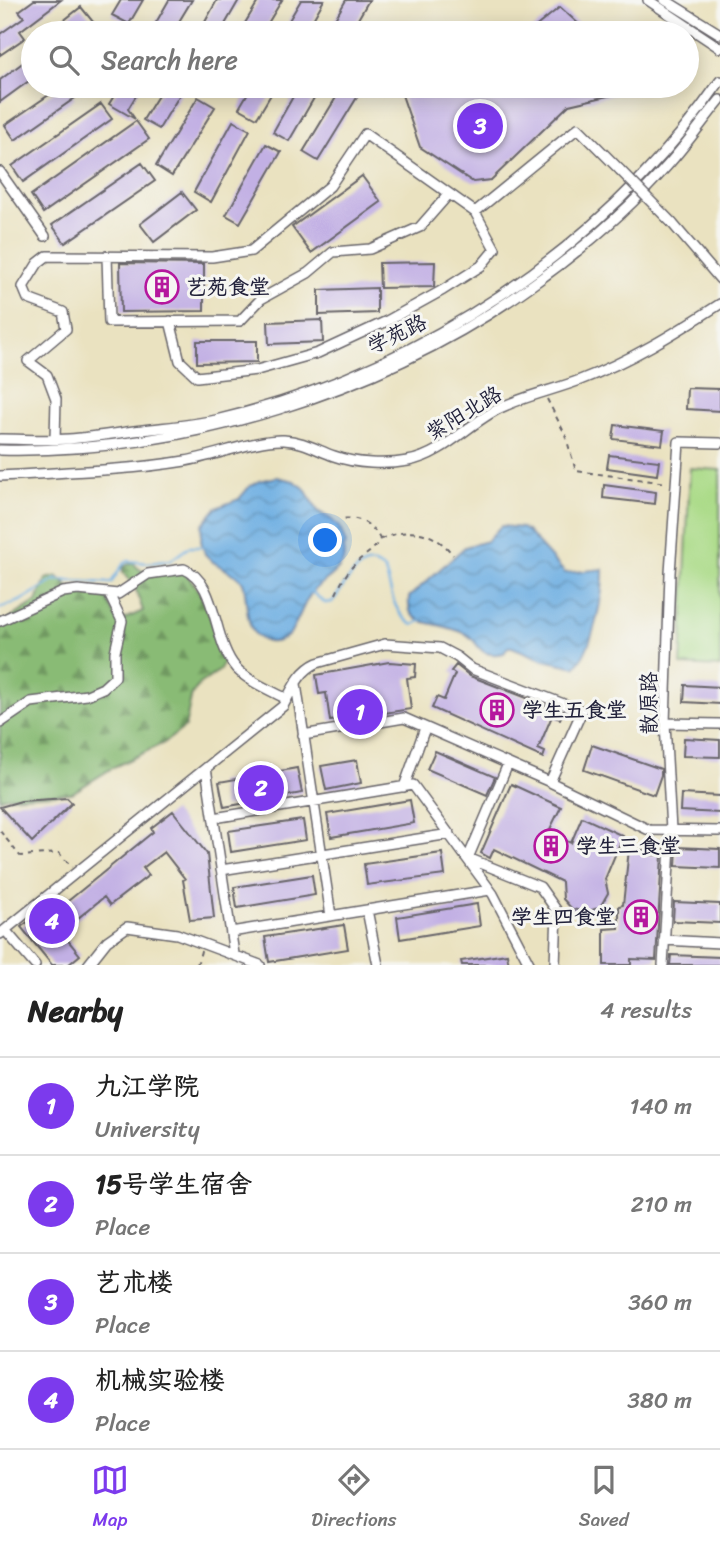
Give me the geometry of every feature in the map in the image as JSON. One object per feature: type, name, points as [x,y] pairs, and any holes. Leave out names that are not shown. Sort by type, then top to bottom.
[{"type":"street","points":[[648,0],[680,21]]},
{"type":"street","points":[[665,0],[720,34]]},
{"type":"street","points":[[699,34],[720,48]]},
{"type":"street","name":"学苑路","points":[[0,439],[55,439],[216,420],[353,374],[440,332],[528,278],[603,216],[659,159],[720,80]]},
{"type":"street","name":"学苑路","points":[[0,450],[71,449],[219,427],[280,409],[351,383],[446,339],[532,285],[610,222],[666,167],[720,100]]},
{"type":"street","points":[[475,212],[578,128],[672,223],[720,279]]},
{"type":"street","points":[[55,439],[56,399],[47,375],[28,361],[66,329],[63,312],[28,299],[23,288],[38,263],[47,256],[212,257],[251,251],[330,186],[365,134],[475,212],[495,249],[481,266],[387,321],[318,353],[257,370],[197,377],[180,361],[170,321]]},
{"type":"street","points":[[0,172],[44,236]]},
{"type":"street","points":[[107,256],[109,321],[240,321],[261,299],[308,273],[333,252],[370,249],[420,227],[448,195]]},
{"type":"street","name":"紫阳北路","points":[[0,476],[145,467],[195,460],[283,440],[322,449],[332,456],[345,459],[391,463],[409,461],[425,456],[492,412],[624,361],[720,304]]},
{"type":"street","name":"散原路","points":[[663,965],[671,830],[665,723],[670,573],[679,442],[720,443]]},
{"type":"street","points":[[0,621],[63,592],[78,590],[118,594],[141,577],[156,572],[177,569],[190,571],[209,598],[221,641],[235,667],[253,681],[287,699]]},
{"type":"street","points":[[0,723],[31,702],[88,695],[103,688],[115,677],[115,652],[122,621],[109,594]]},
{"type":"street","points":[[35,965],[2,932],[283,706],[308,667],[317,663],[385,644],[440,648],[472,669],[582,711],[550,782]]},
{"type":"street","points":[[296,684],[331,916]]},
{"type":"street","points":[[303,735],[404,718],[550,782],[649,830],[720,831]]},
{"type":"street","points":[[665,723],[720,724]]},
{"type":"street","points":[[408,786],[425,728]]},
{"type":"street","points":[[468,858],[508,764]]},
{"type":"street","points":[[206,768],[234,954]]},
{"type":"street","points":[[214,818],[408,786]]},
{"type":"street","points":[[408,786],[450,834],[490,890],[530,965]]},
{"type":"street","points":[[221,870],[450,834]]},
{"type":"street","points":[[468,858],[540,887],[557,911],[555,965]]},
{"type":"street","points":[[231,932],[490,890]]},
{"type":"street","points":[[367,910],[378,965]]},
{"type":"street","points":[[88,965],[107,941],[127,927],[177,934],[260,965]]},
{"type":"street","points":[[664,940],[720,943]]},
{"type":"path","points":[[543,393],[565,434],[576,471],[676,485]]},
{"type":"path","points":[[342,519],[351,517],[362,520],[371,526],[380,539]]},
{"type":"path","points":[[336,594],[345,575],[357,560],[375,548],[380,539],[411,531],[433,536],[453,555]]},
{"type":"path","points":[[0,831],[20,856],[58,853],[77,872]]},
{"type":"path","points":[[197,965],[204,943]]},
{"type":"green space","points":[[690,468],[720,470],[720,667],[681,665]]},
{"type":"green space","points":[[133,562],[149,574],[183,572],[191,581],[204,601],[225,659],[220,670],[200,684],[192,694],[185,727],[164,743],[114,767],[72,793],[0,799],[0,625],[37,601],[46,579],[57,576],[75,593],[106,598],[118,622],[143,611],[135,587],[123,573],[123,567]]},
{"type":"water","points":[[277,477],[294,481],[304,488],[318,511],[340,528],[346,544],[343,548],[342,563],[310,595],[289,635],[279,641],[268,642],[254,633],[250,625],[243,582],[213,562],[205,554],[201,541],[202,525],[216,508],[239,499],[249,487],[259,481]]},
{"type":"water","points":[[501,526],[527,531],[565,573],[603,569],[602,592],[592,635],[575,667],[544,660],[512,647],[508,647],[504,653],[488,654],[466,634],[421,621],[410,611],[409,597],[465,547],[487,541]]},
{"type":"building","points":[[34,0],[61,0],[33,21],[21,21],[21,41],[0,55],[0,34],[24,17],[19,11]]},
{"type":"building","points":[[121,0],[143,0],[131,21],[123,21],[112,15]]},
{"type":"building","points":[[169,0],[192,0],[179,21],[157,21]]},
{"type":"building","points":[[217,0],[239,0],[227,21],[206,21]]},
{"type":"building","points":[[259,0],[282,0],[269,21],[246,21]]},
{"type":"building","points":[[301,0],[324,0],[312,21],[289,21]]},
{"type":"building","points":[[346,0],[369,0],[357,21],[334,21]]},
{"type":"building","points":[[81,7],[92,21],[63,21]]},
{"type":"building","points":[[560,7],[575,21],[543,21]]},
{"type":"building","points":[[21,64],[21,87],[0,102],[0,80]]},
{"type":"building","points":[[44,98],[75,98],[15,140],[5,125]]},
{"type":"building","points":[[113,98],[135,98],[128,109],[135,119],[109,104]]},
{"type":"building","points":[[157,98],[178,98],[159,129],[143,120]]},
{"type":"building","points":[[197,98],[215,107],[172,176],[156,166]]},
{"type":"building","points":[[245,98],[269,98],[257,118],[239,108]]},
{"type":"building","points":[[292,98],[314,98],[289,141],[273,132]]},
{"type":"building","points":[[336,98],[357,98],[318,161],[303,152]]},
{"type":"building","points":[[403,98],[599,98],[569,105],[491,180],[473,182],[420,147]]},
{"type":"building","points":[[101,104],[112,119],[23,182],[12,166]]},
{"type":"building","points":[[136,121],[149,139],[43,213],[31,195]]},
{"type":"building","points":[[233,121],[250,130],[211,202],[194,192]]},
{"type":"building","points":[[266,144],[281,152],[240,223],[226,215]]},
{"type":"building","points":[[142,163],[155,181],[65,243],[52,225]]},
{"type":"building","points":[[362,176],[381,202],[311,253],[292,227]]},
{"type":"building","points":[[182,192],[196,210],[154,242],[140,224]]},
{"type":"building","points":[[435,262],[434,287],[380,288],[379,263]]},
{"type":"building","name":"艺苑食堂","points":[[120,263],[204,264],[204,311],[121,312]]},
{"type":"building","points":[[377,288],[377,313],[319,315],[319,290]]},
{"type":"building","points":[[322,320],[323,342],[269,344],[268,322]]},
{"type":"building","points":[[197,341],[257,341],[257,362],[197,363]]},
{"type":"building","points":[[687,388],[720,389],[720,411],[686,409]]},
{"type":"building","points":[[615,425],[664,431],[662,445],[613,439]]},
{"type":"building","points":[[609,455],[659,461],[657,475],[607,468]]},
{"type":"building","points":[[604,485],[656,492],[655,504],[603,498]]},
{"type":"building","points":[[389,662],[416,664],[415,677],[407,678],[411,709],[330,721],[326,693],[319,694],[316,675]]},
{"type":"building","name":"学生五食堂","points":[[456,665],[470,676],[563,712],[560,719],[552,716],[538,749],[545,752],[543,758],[432,708],[437,697],[444,700],[455,674],[451,671]]},
{"type":"building","points":[[685,685],[720,687],[720,704],[684,702]]},
{"type":"building","points":[[684,738],[720,740],[720,757],[683,756]]},
{"type":"building","points":[[592,745],[661,769],[654,795],[584,770]]},
{"type":"building","points":[[435,751],[495,777],[487,795],[427,769]]},
{"type":"building","points":[[357,760],[361,783],[326,790],[321,766]]},
{"type":"building","points":[[297,768],[302,793],[224,807],[219,782]]},
{"type":"building","name":"学生三食堂","points":[[511,784],[561,807],[550,829],[558,833],[557,837],[571,843],[582,817],[623,836],[605,879],[608,893],[600,907],[587,912],[572,909],[563,899],[562,882],[494,849],[490,858],[481,853]]},
{"type":"building","points":[[681,794],[720,796],[720,813],[680,811]]},
{"type":"building","points":[[67,798],[72,803],[32,842],[0,807],[21,801]]},
{"type":"building","points":[[410,800],[414,823],[331,837],[327,814]]},
{"type":"building","points":[[173,811],[207,854],[214,918],[190,920],[183,880],[185,879],[164,852],[143,868],[149,875],[110,905],[104,897],[61,932],[80,955],[68,965],[52,965],[21,927],[48,907],[52,914],[153,832],[151,828]]},
{"type":"building","points":[[303,820],[306,840],[231,852],[228,831]]},
{"type":"building","points":[[677,847],[720,849],[720,868],[676,866]]},
{"type":"building","name":"学生四食堂","points":[[629,849],[645,850],[644,855],[662,855],[656,960],[631,959],[631,965],[604,965],[604,929],[619,928],[619,906],[623,905]]},
{"type":"building","points":[[442,853],[445,875],[367,885],[364,864]]},
{"type":"building","points":[[312,875],[315,895],[237,908],[234,887]]},
{"type":"building","points":[[674,902],[720,904],[720,923],[673,921]]},
{"type":"building","points":[[477,904],[480,926],[400,939],[397,917]]},
{"type":"building","points":[[344,925],[348,949],[269,962],[265,937]]},
{"type":"building","points":[[507,954],[509,965],[462,965],[461,961]]},
{"type":"building","points":[[671,955],[720,957],[720,965],[670,965]]},
{"type":"waterway","points":[[0,608],[20,601],[55,580],[111,583],[124,563],[129,561],[149,563],[171,560],[189,547],[203,547]]},
{"type":"waterway","points":[[312,592],[325,603],[332,602],[348,579],[362,566],[377,565],[385,571],[401,614],[413,625],[421,621]]},
{"type":"place","name":"艺术楼","points":[[480,126]]},
{"type":"place","name":"艺苑食堂","points":[[162,287]]},
{"type":"place","name":"学生五食堂","points":[[497,710]]},
{"type":"place","name":"九江学院","points":[[360,712]]},
{"type":"place","name":"15号学生宿舍","points":[[261,788]]},
{"type":"place","name":"学生三食堂","points":[[551,846]]},
{"type":"place","name":"学生四食堂","points":[[641,917]]},
{"type":"place","name":"机械实验楼","points":[[52,921]]}]
